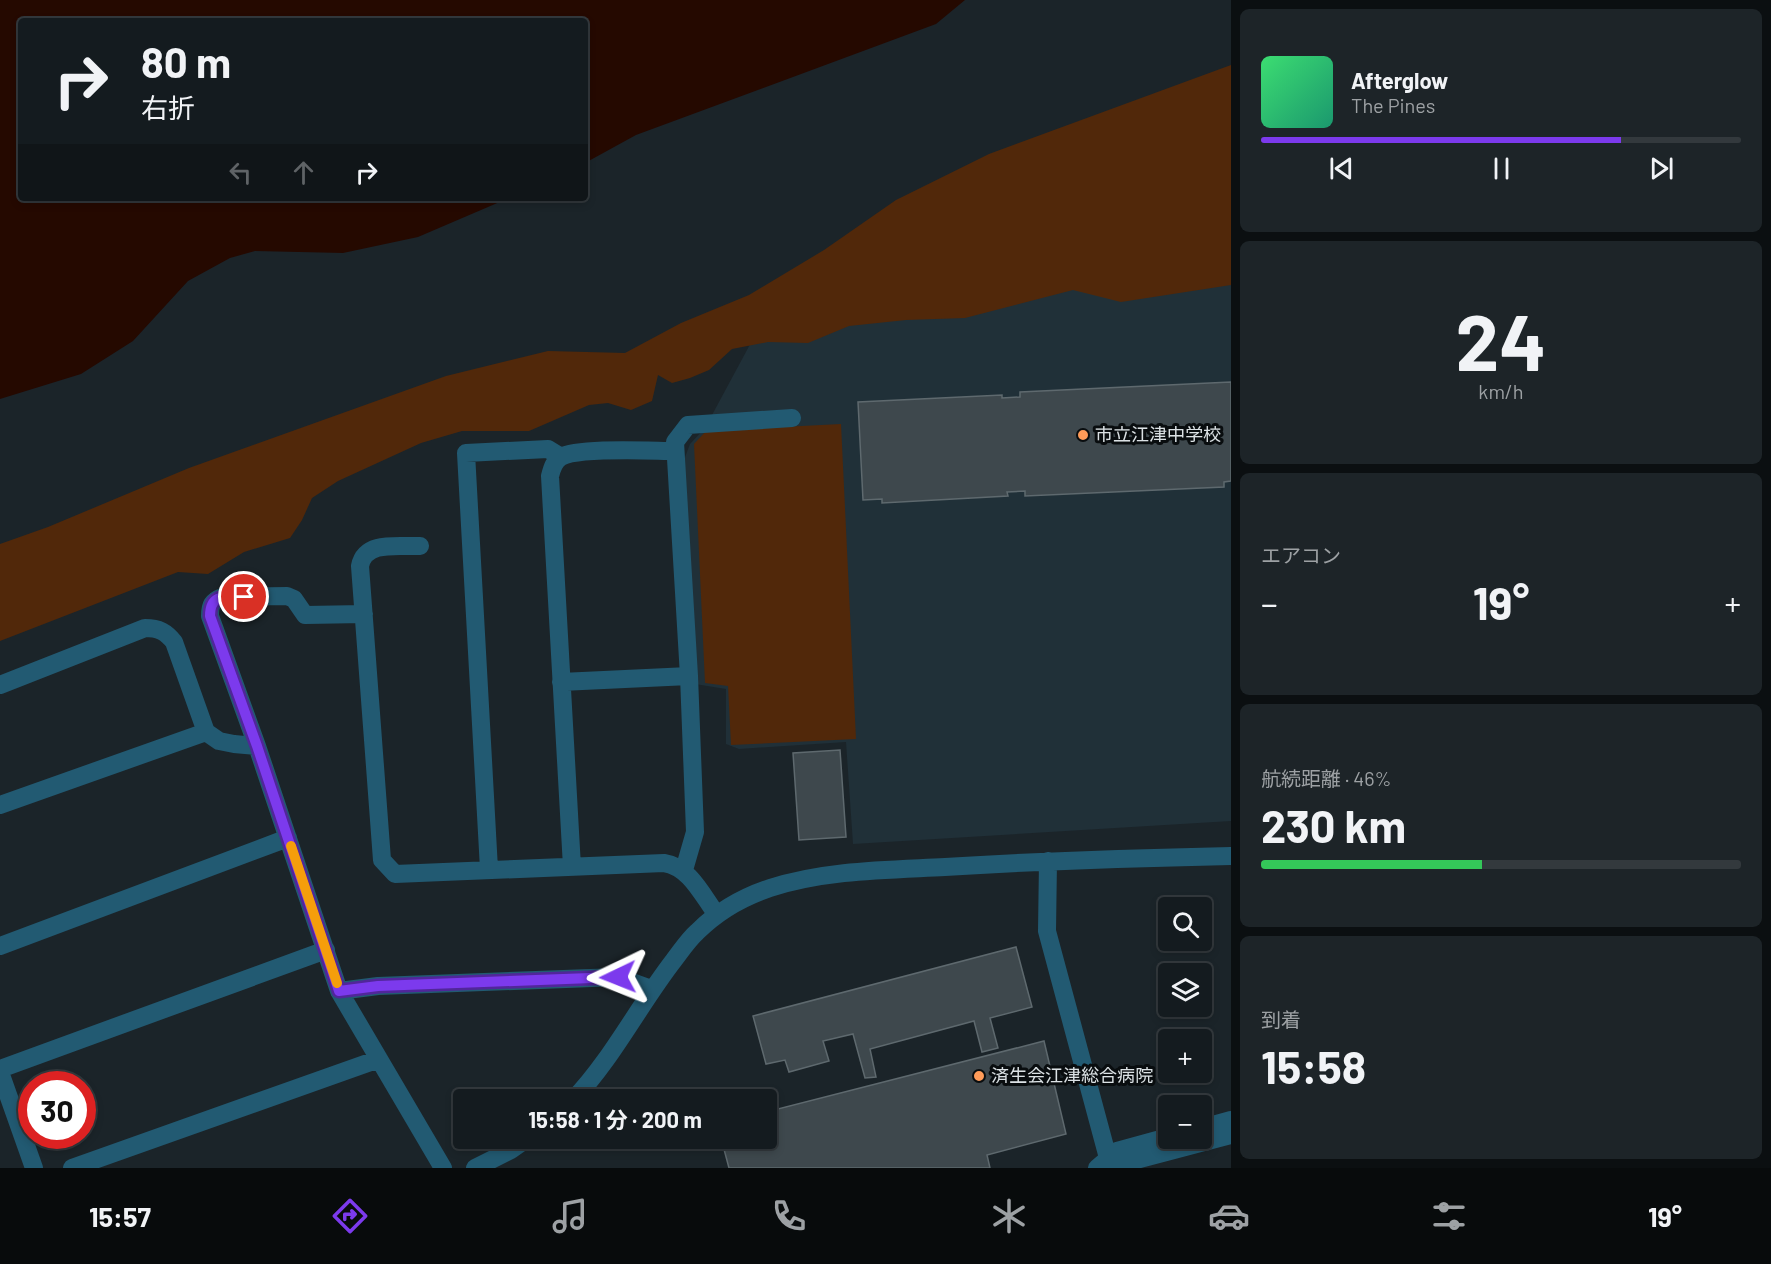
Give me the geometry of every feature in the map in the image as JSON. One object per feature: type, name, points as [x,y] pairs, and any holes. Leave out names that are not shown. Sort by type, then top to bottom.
[{"type":"street","points":[[684,870],[695,832],[689,676],[675,442],[688,424],[792,418]]},
{"type":"street","points":[[489,869],[466,453],[548,449],[561,457]]},
{"type":"street","points":[[572,867],[550,476],[555,461],[577,452],[675,451]]},
{"type":"street","points":[[420,546],[373,548],[364,554],[360,566],[382,860],[395,874],[664,863],[684,870],[717,915]]},
{"type":"street","points":[[364,614],[305,615],[294,599],[287,596],[222,597],[214,601],[210,607],[210,616],[257,746],[339,991],[443,1168]]},
{"type":"street","points":[[0,685],[145,628],[155,628],[166,633],[174,642],[206,732],[219,741],[257,746]]},
{"type":"street","points":[[561,682],[689,676]]},
{"type":"street","points":[[0,805],[206,732]]},
{"type":"street","points":[[0,946],[288,838]]},
{"type":"street","points":[[583,1089],[596,1074],[651,989],[695,933],[717,915],[741,900],[769,888],[826,876],[876,870],[1231,855]]},
{"type":"street","points":[[1048,861],[1047,932],[1106,1165]]},
{"type":"street","points":[[34,1168],[0,1070],[326,950]]},
{"type":"street","points":[[339,991],[378,986],[618,977],[651,989]]},
{"type":"street","points":[[72,1168],[379,1059]]},
{"type":"street","points":[[1212,1125],[1231,1120]]},
{"type":"street","points":[[1106,1165],[1121,1164],[1231,1135]]},
{"type":"street","points":[[1106,1165],[1117,1151],[1158,1140]]},
{"type":"street","points":[[475,1168],[512,1149]]},
{"type":"shaded area","points":[[0,0],[965,0],[936,24],[636,135],[588,161],[588,18],[18,18],[18,201],[502,201],[418,237],[343,253],[255,251],[230,258],[188,281],[133,341],[81,374],[0,399]]},
{"type":"shaded area","points":[[1231,65],[1231,285],[1121,302],[1073,290],[965,318],[906,320],[849,326],[808,343],[768,342],[732,349],[709,370],[690,378],[672,383],[658,375],[652,401],[631,410],[608,403],[589,405],[529,431],[462,431],[421,443],[338,481],[312,498],[302,520],[290,538],[244,552],[208,574],[178,572],[0,641],[0,544],[48,527],[189,468],[446,376],[548,351],[625,353],[681,323],[749,295],[824,250],[896,200],[989,154]]},
{"type":"shaded area","points":[[1231,267],[1231,821],[853,844],[846,742],[739,749],[726,744],[726,689],[695,684],[684,460],[690,444],[705,428],[761,324]]},
{"type":"shaded area","points":[[841,424],[856,739],[731,745],[728,686],[705,683],[694,444],[706,431]]},
{"type":"building","points":[[1231,382],[1231,481],[1224,482],[1224,487],[1025,496],[1025,491],[1007,492],[1008,496],[882,503],[882,499],[863,500],[858,402],[1002,395],[1002,398],[1020,397],[1020,392]]},
{"type":"building","points":[[840,750],[846,837],[799,840],[793,753]]},
{"type":"building","points":[[1016,947],[1032,1007],[990,1018],[998,1048],[982,1052],[974,1021],[870,1049],[876,1077],[865,1078],[853,1034],[823,1041],[829,1061],[789,1072],[785,1060],[766,1064],[753,1016]]},
{"type":"building","name":"済生会江津総合病院","points":[[1044,1041],[1066,1134],[987,1155],[990,1168],[729,1168],[724,1149],[777,1149],[777,1109]]},
{"type":"slow traffic","points":[[291,846],[337,983]]},
{"type":"place","name":"市立江津中学校","points":[[1083,435]]},
{"type":"place","name":"済生会江津総合病院","points":[[979,1076]]},
{"type":"route","points":[[244,597],[222,597],[214,601],[210,607],[210,616],[257,746],[339,991],[378,986],[618,977]]}]
